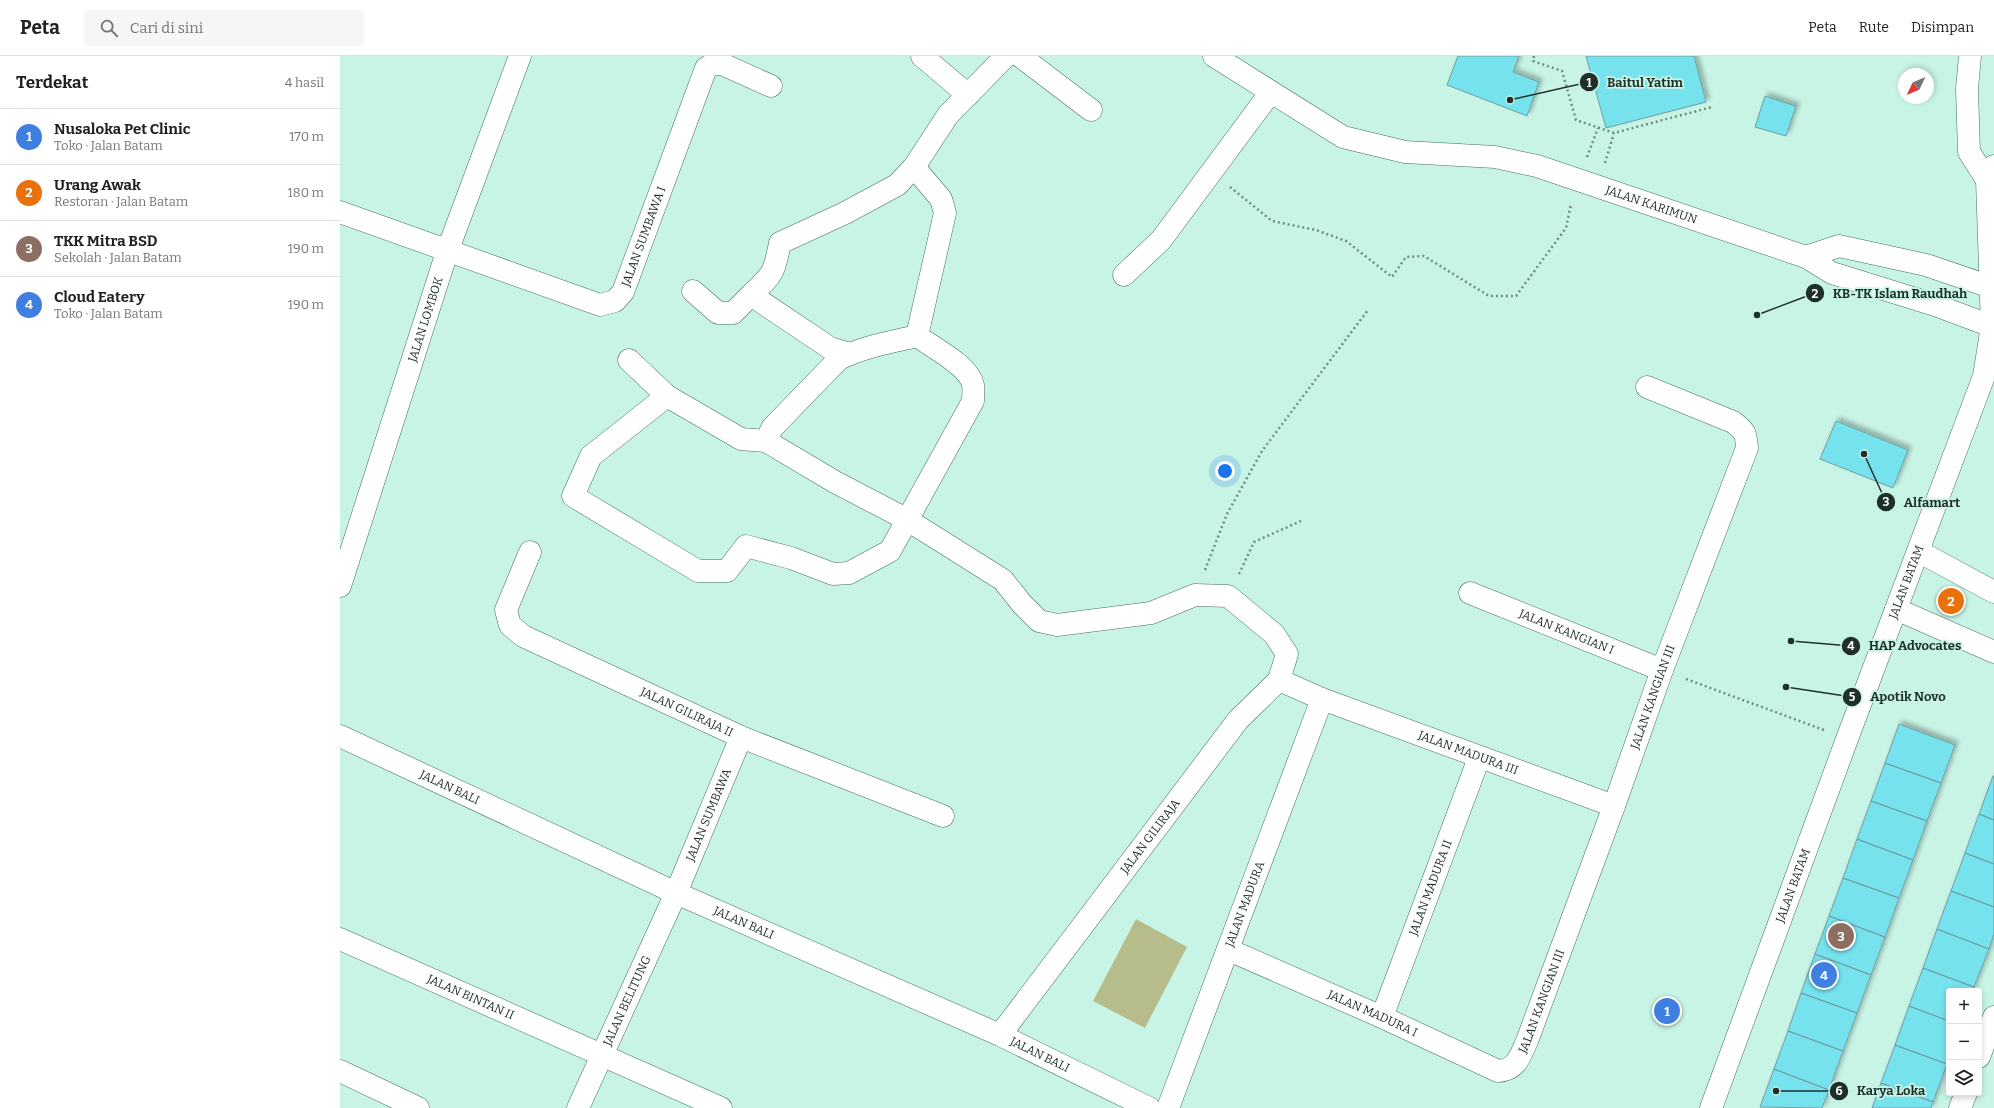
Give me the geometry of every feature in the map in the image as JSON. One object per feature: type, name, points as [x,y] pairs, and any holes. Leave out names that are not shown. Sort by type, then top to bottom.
[{"type":"street","name":"JALAN LOMBOK","points":[[340,586],[446,252],[520,56]]},
{"type":"street","points":[[922,56],[968,95]]},
{"type":"street","points":[[693,291],[718,313],[733,313],[771,276],[776,266],[780,244],[845,213],[897,185],[914,167],[948,115],[1006,56]]},
{"type":"street","points":[[1020,56],[1091,110]]},
{"type":"street","name":"JALAN KARIMUN","points":[[1214,56],[1270,93],[1343,137],[1405,152],[1495,157],[1537,166],[1578,180],[1596,188],[1806,257],[1832,273],[1935,305],[1993,327]]},
{"type":"street","points":[[1970,56],[1967,89],[1969,152],[1991,173]]},
{"type":"street","name":"JALAN SUMBAWA I","points":[[446,252],[600,305],[615,301],[623,292],[706,68],[713,64],[722,64],[771,86]]},
{"type":"street","points":[[1124,275],[1161,240],[1270,93]]},
{"type":"street","points":[[914,167],[941,199],[945,213],[917,336]]},
{"type":"street","name":"JALAN BATAM","points":[[1711,1108],[1847,738],[1984,376],[1993,327],[1991,173]]},
{"type":"street","points":[[340,212],[446,252]]},
{"type":"street","points":[[1806,257],[1839,246],[1926,265],[1992,288]]},
{"type":"street","points":[[751,295],[830,348],[850,354]]},
{"type":"street","points":[[666,396],[591,456],[573,496],[698,571],[727,571],[746,546],[791,558],[833,574],[849,573],[890,551],[906,519],[973,401],[973,385],[969,376],[959,365],[917,336],[850,354],[839,359],[772,428],[766,441]]},
{"type":"street","points":[[629,360],[666,396],[741,439],[766,441],[835,482],[906,519],[1003,580],[1022,604],[1040,621],[1057,625],[1151,613],[1195,595],[1228,596],[1274,634],[1287,654],[1279,680],[1322,699]]},
{"type":"street","name":"JALAN KANGIAN III","points":[[1516,1064],[1527,1041],[1614,806],[1662,670],[1747,448],[1747,437],[1744,430],[1733,422],[1647,387]]},
{"type":"street","points":[[1918,551],[1992,585]]},
{"type":"street","name":"JALAN GILIRAJA II","points":[[530,552],[506,610],[510,625],[523,636],[741,737],[943,816]]},
{"type":"street","name":"JALAN KANGIAN I","points":[[1470,593],[1662,670]]},
{"type":"street","points":[[1896,609],[1994,652]]},
{"type":"street","name":"JALAN GILIRAJA","points":[[1000,1035],[1238,720],[1279,680]]},
{"type":"street","name":"JALAN MADURA III","points":[[1322,699],[1614,806]]},
{"type":"street","name":"JALAN MADURA","points":[[1168,1108],[1229,950],[1322,699]]},
{"type":"street","name":"JALAN BALI","points":[[340,736],[676,893],[1000,1035],[1149,1108]]},
{"type":"street","name":"JALAN SUMBAWA","points":[[676,893],[741,737]]},
{"type":"street","name":"JALAN MADURA II","points":[[1382,1017],[1480,758]]},
{"type":"street","name":"JALAN BELITUNG","points":[[578,1108],[676,893]]},
{"type":"street","name":"JALAN BINTAN II","points":[[340,939],[721,1108]]},
{"type":"street","name":"JALAN MADURA I","points":[[1229,950],[1382,1017],[1498,1071],[1510,1069],[1516,1064]]},
{"type":"street","points":[[1982,1049],[1994,1017]]},
{"type":"street","points":[[340,1071],[418,1108]]},
{"type":"street","points":[[1960,1108],[1965,1096]]},
{"type":"path","points":[[1534,56],[1532,61],[1562,71],[1576,120],[1614,133],[1712,107]]},
{"type":"path","points":[[1592,144],[1598,128]]},
{"type":"path","points":[[1609,150],[1614,133]]},
{"type":"path","points":[[1211,172],[1272,221],[1316,230],[1346,241],[1392,277],[1406,256],[1424,256],[1489,296],[1516,296],[1566,228],[1567,219],[1578,180]]},
{"type":"path","points":[[1195,595],[1227,514],[1262,451],[1368,310]]},
{"type":"path","points":[[1228,596],[1254,542],[1303,520]]},
{"type":"path","points":[[1662,670],[1847,738]]},
{"type":"green space","points":[[1136,919],[1187,947],[1145,1028],[1093,1001]]},
{"type":"building","points":[[1458,56],[1519,56],[1513,72],[1539,82],[1527,116],[1447,85]]},
{"type":"building","points":[[1586,56],[1694,56],[1706,102],[1606,128]]},
{"type":"building","points":[[1765,96],[1796,106],[1786,136],[1755,127]]},
{"type":"building","points":[[1836,421],[1908,450],[1893,488],[1820,459]]},
{"type":"building","points":[[1899,724],[1955,745],[1941,783],[1885,763]]},
{"type":"building","points":[[1885,763],[1941,783],[1927,821],[1871,801]]},
{"type":"building","points":[[1994,776],[1994,820],[1979,814]]},
{"type":"building","points":[[1871,801],[1927,821],[1913,860],[1857,839]]},
{"type":"building","points":[[1979,814],[1994,820],[1994,864],[1965,853]]},
{"type":"building","points":[[1857,839],[1913,860],[1899,898],[1843,878]]},
{"type":"building","points":[[1965,853],[1994,864],[1994,907],[1951,891]]},
{"type":"building","points":[[1843,878],[1899,898],[1885,937],[1829,916]]},
{"type":"building","points":[[1951,891],[1994,907],[1994,934],[1989,949],[1937,929]]},
{"type":"building","points":[[1829,916],[1885,937],[1871,975],[1815,954]]},
{"type":"building","points":[[1937,929],[1989,949],[1974,987],[1923,968]]},
{"type":"building","points":[[1815,954],[1871,975],[1857,1013],[1801,993]]},
{"type":"building","points":[[1923,968],[1974,987],[1946,988],[1946,1020],[1909,1006]]},
{"type":"building","points":[[1801,993],[1857,1013],[1843,1051],[1788,1031]]},
{"type":"building","points":[[1909,1006],[1946,1020],[1946,1064],[1895,1045]]},
{"type":"building","points":[[1788,1031],[1843,1051],[1829,1090],[1774,1069]]},
{"type":"building","points":[[1895,1045],[1946,1064],[1933,1102],[1881,1083]]},
{"type":"building","points":[[1774,1069],[1829,1090],[1822,1108],[1760,1107]]},
{"type":"building","points":[[1881,1083],[1933,1102],[1931,1108],[1872,1108]]},
{"type":"place","name":"Baitul Yatim","points":[[1510,100]]},
{"type":"place","name":"KB-TK Islam Raudhah","points":[[1757,315]]},
{"type":"place","name":"Alfamart","points":[[1864,454]]},
{"type":"place","name":"Urang Awak","points":[[1951,601]]},
{"type":"place","name":"HAP Advocates","points":[[1791,641]]},
{"type":"place","name":"Apotik Novo","points":[[1786,687]]},
{"type":"place","name":"TKK Mitra BSD","points":[[1841,936]]},
{"type":"place","name":"Cloud Eatery","points":[[1824,975]]},
{"type":"place","name":"Nusaloka Pet Clinic","points":[[1667,1011]]},
{"type":"place","name":"Karya Loka","points":[[1776,1091]]}]
